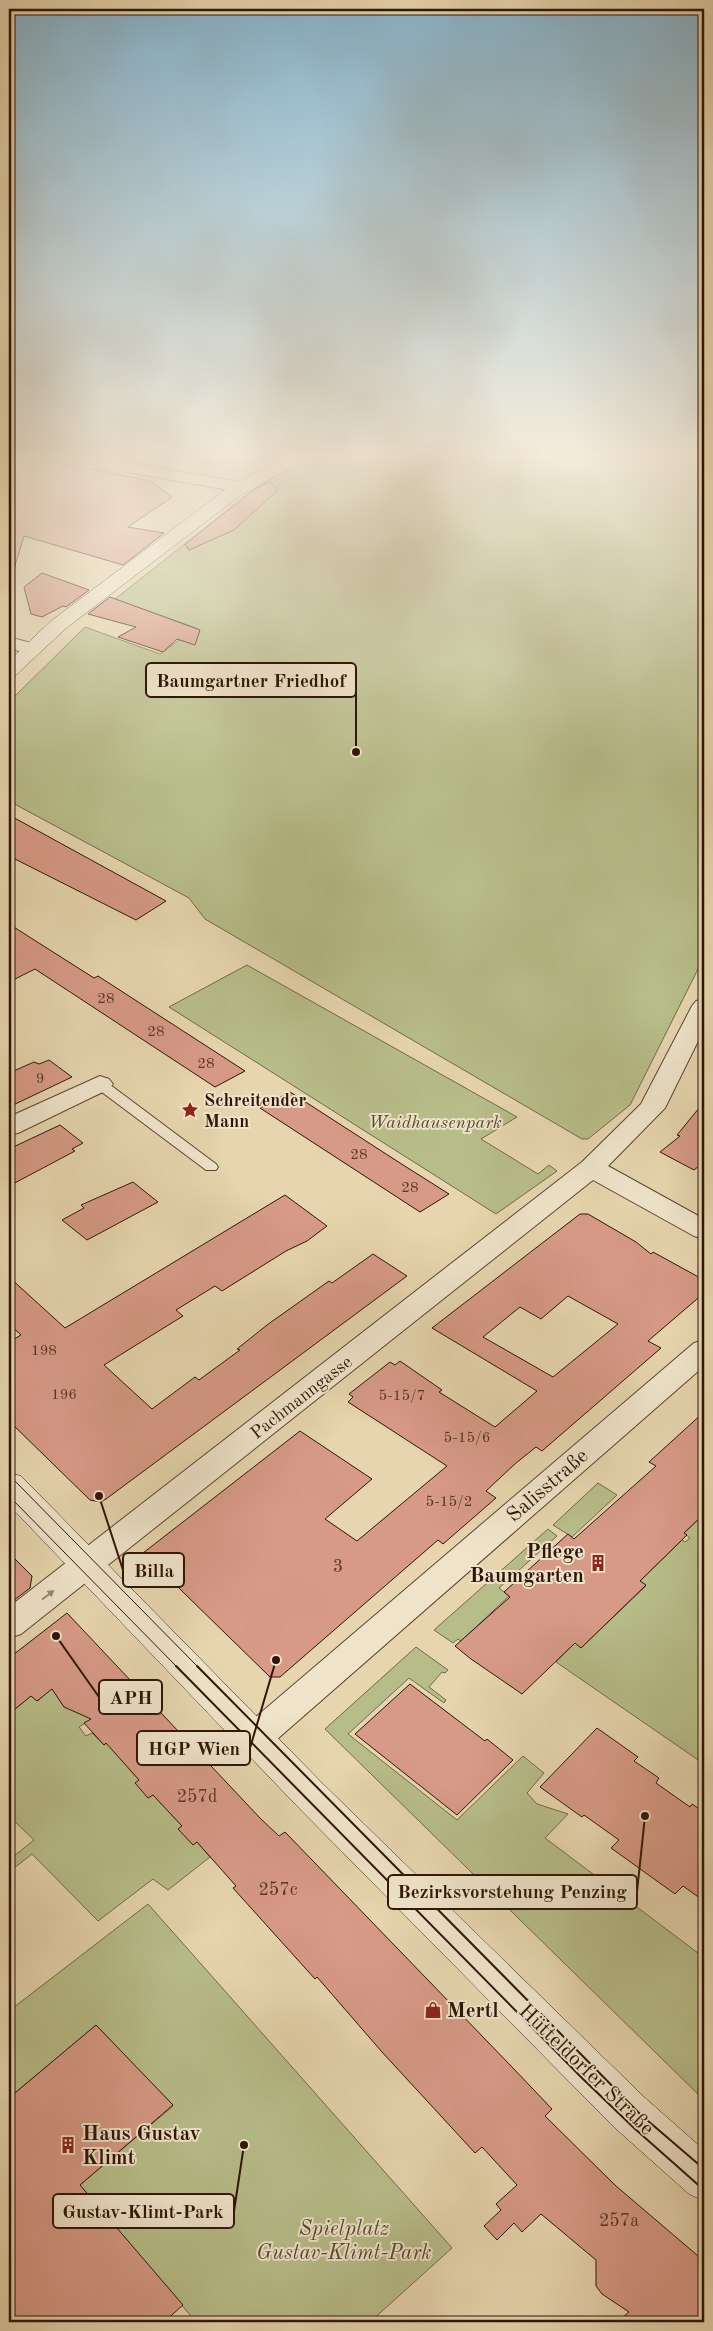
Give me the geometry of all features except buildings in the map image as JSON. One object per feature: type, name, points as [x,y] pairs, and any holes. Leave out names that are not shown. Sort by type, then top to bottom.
[{"type":"street","points":[[9,671],[58,625],[133,568]]},
{"type":"street","points":[[9,642],[32,649]]},
{"type":"street","name":"Pachmanngasse","points":[[9,1625],[591,1168],[652,1108],[704,1006]]},
{"type":"street","points":[[9,1128],[100,1084]]},
{"type":"street","points":[[591,1168],[704,1230]]},
{"type":"street","name":"Salisstraße","points":[[255,1738],[704,1350]]},
{"type":"street","name":"Hütteldorfer Straße","points":[[9,1485],[255,1738],[629,2112],[704,2179]]},
{"type":"lane","points":[[100,1084],[212,1167]]},
{"type":"green space","points":[[155,568],[704,568],[704,957],[630,1105],[588,1139],[582,1139],[205,919],[189,898],[9,801],[9,702],[85,627],[160,654],[196,628],[115,599]]},
{"type":"green space","name":"Waidhausenpark","points":[[247,965],[517,1117],[481,1139],[538,1174],[549,1165],[557,1171],[496,1214],[169,1007]]},
{"type":"green space","points":[[598,1483],[617,1495],[572,1537],[553,1525]]},
{"type":"green space","points":[[704,1514],[704,1764],[556,1662],[576,1642],[581,1648],[646,1586],[638,1583],[682,1540],[685,1542],[690,1538],[684,1533]]},
{"type":"green space","points":[[548,1529],[557,1536],[499,1588],[509,1596],[461,1641],[458,1639],[453,1643],[434,1630]]},
{"type":"green space","points":[[416,1647],[448,1670],[445,1673],[442,1672],[429,1687],[446,1700],[444,1703],[409,1678],[348,1734],[457,1820],[523,1756],[544,1773],[527,1793],[537,1804],[568,1814],[545,1838],[698,1953],[704,1946],[704,2100],[325,1729]]},
{"type":"green space","points":[[51,1680],[63,1697],[61,1702],[64,1707],[73,1708],[94,1717],[79,1727],[86,1736],[92,1733],[104,1745],[113,1738],[136,1763],[129,1769],[182,1826],[179,1829],[193,1844],[197,1842],[210,1857],[168,1890],[153,1879],[98,1921],[32,1854],[9,1872],[9,1860],[34,1840],[9,1816],[9,1725],[14,1720],[9,1714],[31,1696],[38,1701],[44,1695],[39,1690]]},
{"type":"green space","name":"Spielplatz Gustav-Klimt-Park","points":[[148,1904],[452,2248],[370,2322],[196,2322],[80,2185],[173,2106],[96,2025],[9,2098],[9,2011]]},
{"type":"tram line","points":[[9,1475],[198,1667]]},
{"type":"tram line","points":[[9,1496],[177,1667]]},
{"type":"tram line","points":[[176,1666],[582,2078],[634,2128],[704,2190]]},
{"type":"tram line","points":[[197,1666],[640,2114],[704,2169]]},
{"type":"place","name":"Baumgartner Friedhof","points":[[356,752]]},
{"type":"place","name":"Schreitender Mann","points":[[190,1110]]},
{"type":"place","name":"Billa","points":[[99,1496]]},
{"type":"place","name":"Pflege Baumgarten","points":[[598,1563]]},
{"type":"place","name":"APH","points":[[56,1636]]},
{"type":"place","name":"HGP Wien","points":[[276,1660]]},
{"type":"place","name":"Bezirksvorstehung Penzing","points":[[645,1816]]},
{"type":"place","name":"Mertl","points":[[433,2010]]},
{"type":"place","name":"Haus Gustav Klimt","points":[[68,2145]]},
{"type":"place","name":"Gustav-Klimt-Park","points":[[244,2145]]}]
